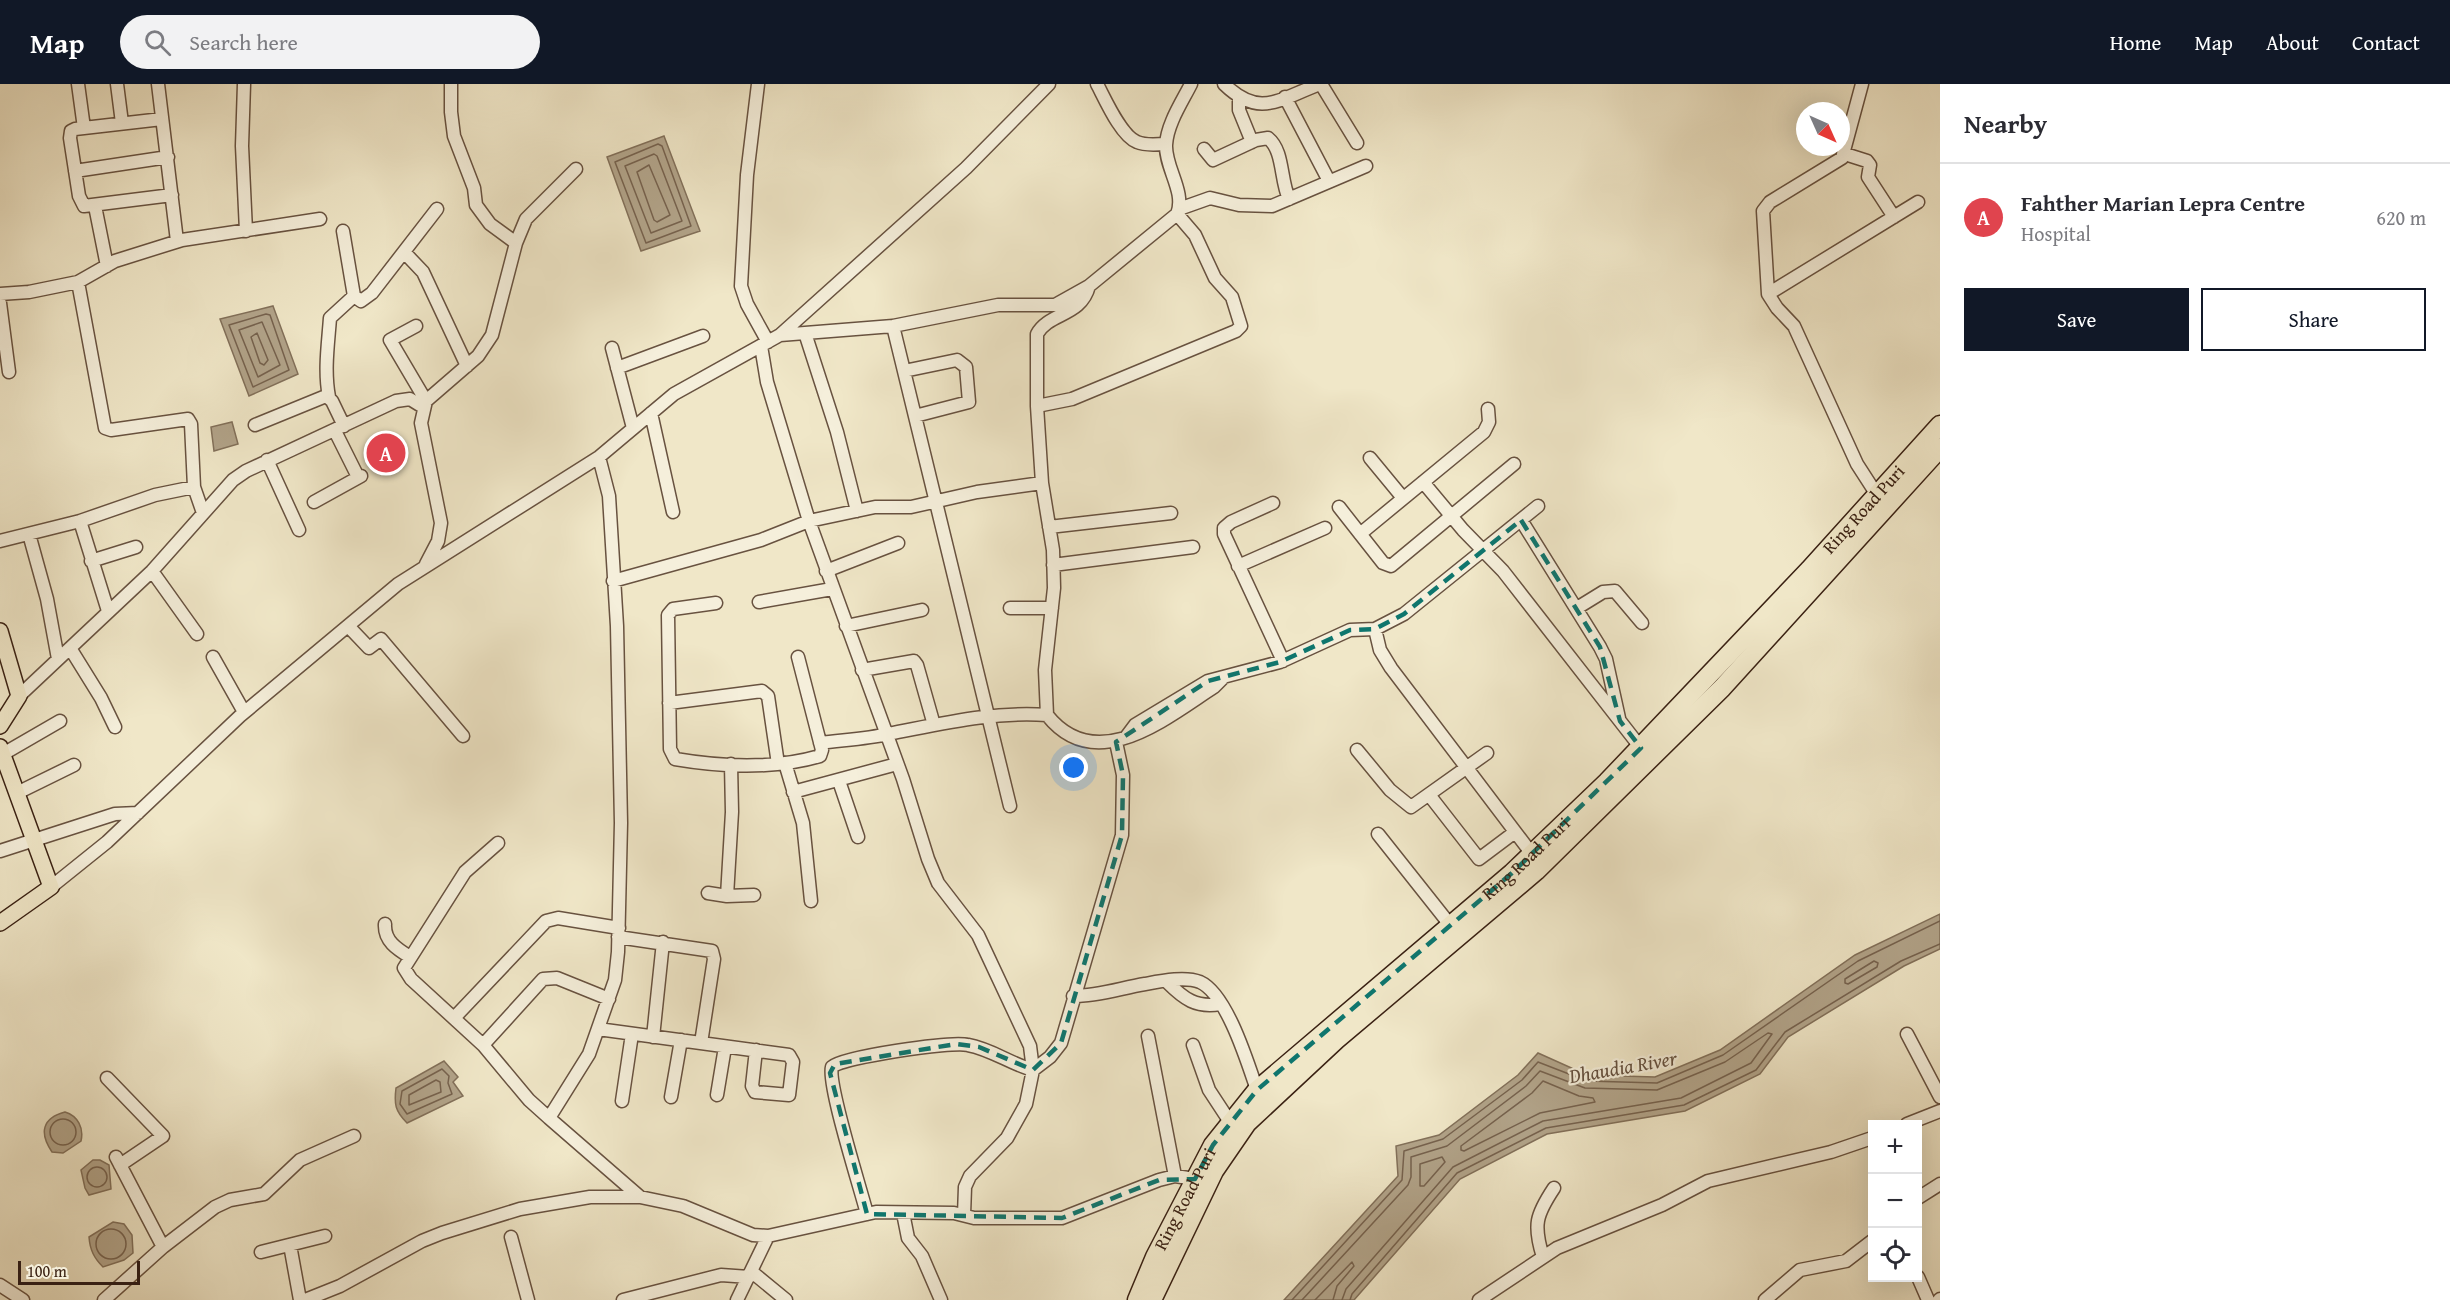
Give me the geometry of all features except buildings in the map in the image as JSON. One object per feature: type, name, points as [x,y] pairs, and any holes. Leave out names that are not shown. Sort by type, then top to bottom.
[{"type":"highway","name":"Ring Road Puri","points":[[1137,1300],[1155,1257],[1195,1179],[1230,1122],[1257,1090],[1451,926],[1532,854],[1641,748],[1940,425]]},
{"type":"highway","name":"Ring Road Puri","points":[[1152,1300],[1214,1171],[1231,1143],[1247,1123],[1336,1040],[1536,871],[1722,688],[1940,448]]},
{"type":"main road","points":[[0,631],[5,665],[19,696],[0,726]]},
{"type":"main road","points":[[0,923],[51,886],[1,750]]},
{"type":"street","points":[[78,84],[84,128]]},
{"type":"street","points":[[117,84],[122,123]]},
{"type":"street","points":[[158,84],[177,241]]},
{"type":"street","points":[[244,84],[242,146],[246,231]]},
{"type":"street","points":[[451,84],[454,136],[474,188],[476,205],[490,224],[516,243]]},
{"type":"street","points":[[758,84],[747,174],[741,286],[764,344],[768,382],[809,521],[832,589],[887,735],[938,883],[984,946],[1030,1047],[1033,1070],[1026,1104],[1017,1124],[970,1176],[965,1187],[964,1215]]},
{"type":"street","points":[[51,886],[107,842],[244,712],[425,564],[599,456],[674,394],[780,335],[966,168],[1049,84]]},
{"type":"street","points":[[1097,84],[1113,114],[1132,139],[1145,144],[1166,144]]},
{"type":"street","points":[[1037,406],[1072,399],[1239,329],[1241,323],[1234,301],[1215,278],[1195,235],[1178,212],[1166,144],[1173,118],[1191,84]]},
{"type":"street","points":[[1224,84],[1239,98],[1255,105],[1268,104],[1320,84],[1357,143]]},
{"type":"street","points":[[1850,133],[1862,84]]},
{"type":"street","points":[[1285,97],[1329,181]]},
{"type":"street","points":[[1239,98],[1239,110],[1252,142]]},
{"type":"street","points":[[162,119],[75,129],[70,134],[81,202],[84,206],[172,195]]},
{"type":"street","points":[[1204,149],[1213,160],[1252,142],[1268,138],[1279,152],[1281,178],[1288,199]]},
{"type":"street","points":[[1843,156],[1837,163],[1765,206],[1763,211],[1768,294],[1777,308],[1794,326],[1857,464],[1877,495]]},
{"type":"street","points":[[1850,156],[1867,161],[1870,165],[1868,177],[1894,217]]},
{"type":"street","points":[[75,171],[168,157]]},
{"type":"street","points":[[780,335],[892,326],[998,305],[1055,305],[1089,286],[1178,212],[1210,198],[1239,205],[1261,207],[1288,199],[1366,166]]},
{"type":"street","points":[[424,404],[478,356],[492,335],[516,243],[531,213],[576,169]]},
{"type":"street","points":[[1768,294],[1918,202]]},
{"type":"street","points":[[95,206],[107,266]]},
{"type":"street","points":[[343,231],[354,296],[356,300],[361,301],[367,298],[405,253],[437,209]]},
{"type":"street","points":[[0,294],[29,292],[78,282],[107,266],[177,241],[320,219]]},
{"type":"street","points":[[405,253],[423,272],[468,366]]},
{"type":"street","points":[[78,282],[105,428],[111,430],[188,419],[191,423],[194,487],[202,513]]},
{"type":"street","points":[[1089,286],[1079,304],[1043,325],[1037,334],[1037,406],[1042,483],[1053,565],[1052,608],[1045,670],[1047,715],[1056,726],[1083,740],[1121,740]]},
{"type":"street","points":[[314,502],[359,476],[329,398],[326,369],[330,342],[330,318],[354,296]]},
{"type":"street","points":[[0,303],[4,355],[9,372]]},
{"type":"street","points":[[416,326],[390,340],[424,404],[421,423],[441,523],[438,541],[425,564]]},
{"type":"street","points":[[892,326],[1010,806]]},
{"type":"street","points":[[805,333],[837,432],[857,511]]},
{"type":"street","points":[[617,368],[702,336]]},
{"type":"street","points":[[612,348],[633,428]]},
{"type":"street","points":[[904,371],[957,360],[966,367],[969,402],[915,416]]},
{"type":"street","points":[[255,425],[321,396],[329,398]]},
{"type":"street","points":[[19,696],[152,571],[233,480],[267,460],[396,401],[410,399],[424,404]]},
{"type":"street","points":[[1360,534],[1484,432],[1489,422],[1488,409]]},
{"type":"street","points":[[651,413],[673,512]]},
{"type":"street","points":[[549,1118],[589,1054],[615,980],[621,812],[617,626],[609,496],[599,456]]},
{"type":"street","points":[[1370,458],[1403,498]]},
{"type":"street","points":[[267,460],[299,530]]},
{"type":"street","points":[[1339,507],[1383,563],[1391,566],[1514,464]]},
{"type":"street","points":[[1423,482],[1451,516],[1503,571],[1641,748]]},
{"type":"street","points":[[613,580],[761,540],[809,521],[874,507],[911,507],[977,492],[1042,483]]},
{"type":"street","points":[[0,541],[80,521],[155,495],[194,487]]},
{"type":"street","points":[[1273,503],[1231,522],[1224,528],[1238,566],[1283,661]]},
{"type":"street","points":[[867,1214],[830,1072],[835,1064],[869,1056],[956,1044],[978,1047],[1033,1070],[1039,1068],[1061,1043],[1122,835],[1121,740],[1135,725],[1208,681],[1283,661],[1350,630],[1375,629],[1419,603],[1538,506]]},
{"type":"street","points":[[1049,527],[1171,513]]},
{"type":"street","points":[[1521,520],[1577,608],[1606,659],[1620,721]]},
{"type":"street","points":[[80,521],[108,611]]},
{"type":"street","points":[[1238,566],[1325,528]]},
{"type":"street","points":[[29,534],[47,599],[58,659]]},
{"type":"street","points":[[826,571],[898,543]]},
{"type":"street","points":[[91,561],[136,547]]},
{"type":"street","points":[[1053,565],[1193,547]]},
{"type":"street","points":[[152,571],[197,634]]},
{"type":"street","points":[[759,603],[832,589]]},
{"type":"street","points":[[1577,608],[1603,592],[1616,591],[1642,623]]},
{"type":"street","points":[[716,603],[669,611],[669,702],[672,757],[705,764],[782,764],[820,756],[820,743],[798,657]]},
{"type":"street","points":[[1010,608],[1052,608]]},
{"type":"street","points":[[846,626],[922,610]]},
{"type":"street","points":[[349,627],[369,648],[381,639],[463,736]]},
{"type":"street","points":[[1375,629],[1380,650],[1391,668],[1466,770],[1532,854]]},
{"type":"street","points":[[70,648],[101,698],[115,728]]},
{"type":"street","points":[[213,657],[244,712]]},
{"type":"street","points":[[862,670],[910,661],[916,663],[934,725]]},
{"type":"street","points":[[669,702],[762,691],[768,696],[782,764],[804,830],[811,901]]},
{"type":"street","points":[[820,743],[887,735],[988,716],[1047,715]]},
{"type":"street","points":[[1,750],[60,721]]},
{"type":"street","points":[[1357,750],[1390,790],[1407,805],[1415,806],[1487,753]]},
{"type":"street","points":[[727,896],[732,812],[731,764]]},
{"type":"street","points":[[793,792],[897,764]]},
{"type":"street","points":[[17,793],[74,765]]},
{"type":"street","points":[[839,781],[858,837]]},
{"type":"street","points":[[1430,796],[1479,859],[1515,832]]},
{"type":"street","points":[[0,850],[115,814],[138,813]]},
{"type":"street","points":[[1378,834],[1451,926]]},
{"type":"street","points":[[498,843],[465,872],[410,957],[404,968],[406,974],[483,1045],[529,1100],[640,1197]]},
{"type":"street","points":[[708,893],[727,896],[754,895]]},
{"type":"street","points":[[455,1017],[546,921],[558,918],[663,942],[708,948],[714,954],[701,1043]]},
{"type":"street","points":[[385,924],[384,933],[390,941],[410,957]]},
{"type":"street","points":[[653,1037],[663,942]]},
{"type":"street","points":[[483,1045],[543,979],[557,978],[609,999]]},
{"type":"street","points":[[1073,996],[1095,996],[1146,984],[1179,980],[1201,983],[1212,991],[1221,1004],[1240,1040],[1257,1090]]},
{"type":"street","points":[[1167,982],[1186,1000],[1194,1004],[1221,1004]]},
{"type":"street","points":[[598,1029],[725,1047],[756,1050],[785,1054],[792,1058],[789,1095],[755,1092],[752,1086],[756,1050]]},
{"type":"street","points":[[622,1101],[632,1034]]},
{"type":"street","points":[[1907,1034],[1940,1097]]},
{"type":"street","points":[[1148,1036],[1175,1176]]},
{"type":"street","points":[[671,1097],[681,1040]]},
{"type":"street","points":[[1192,1045],[1209,1090],[1230,1122]]},
{"type":"street","points":[[717,1095],[725,1047]]},
{"type":"street","points":[[107,1078],[162,1136],[118,1161],[163,1247]]},
{"type":"street","points":[[1919,1120],[1940,1111]]},
{"type":"street","points":[[104,1300],[163,1247],[215,1206],[230,1200],[264,1194],[300,1160],[354,1136]]},
{"type":"street","points":[[1479,1300],[1543,1257],[1579,1238],[1662,1205],[1708,1181],[1832,1152],[1868,1139]]},
{"type":"street","points":[[305,1300],[340,1286],[422,1241],[442,1233],[540,1204],[590,1197],[640,1197],[683,1206],[753,1234],[768,1236],[867,1214],[903,1212],[964,1215],[974,1218],[1062,1218],[1175,1176],[1195,1179]]},
{"type":"street","points":[[1922,1195],[1940,1184]]},
{"type":"street","points":[[1543,1257],[1537,1236],[1537,1222],[1541,1208],[1554,1188]]},
{"type":"street","points":[[903,1212],[908,1238],[922,1256],[941,1300]]},
{"type":"street","points":[[261,1252],[326,1236]]},
{"type":"street","points":[[737,1300],[768,1236]]},
{"type":"street","points":[[511,1237],[528,1300]]},
{"type":"street","points":[[1765,1300],[1800,1270],[1846,1261],[1868,1244]]},
{"type":"street","points":[[290,1245],[300,1300]]},
{"type":"street","points":[[623,1300],[721,1275],[751,1275],[786,1300]]},
{"type":"street","points":[[1919,1282],[1928,1300]]},
{"type":"street","points":[[0,1285],[23,1300]]},
{"type":"highlighted area","points":[[1521,520],[1600,647],[1620,721],[1641,748],[1512,873],[1257,1090],[1213,1145],[1195,1179],[1159,1180],[1062,1218],[867,1214],[830,1073],[835,1064],[956,1044],[979,1047],[1033,1070],[1061,1043],[1122,835],[1123,775],[1116,742],[1208,681],[1280,662],[1350,630],[1375,629],[1404,614]]},
{"type":"water","points":[[664,136],[700,231],[641,251],[607,157]]},
{"type":"water","points":[[273,306],[298,374],[249,396],[220,319]]},
{"type":"water","points":[[232,422],[238,444],[214,451],[211,427]]},
{"type":"water","points":[[1940,914],[1940,949],[1904,966],[1788,1037],[1760,1074],[1685,1111],[1547,1134],[1460,1179],[1354,1300],[1284,1300],[1398,1176],[1396,1146],[1439,1135],[1518,1075],[1538,1053],[1587,1075],[1655,1077],[1720,1050],[1855,955]]},
{"type":"water","points":[[444,1061],[458,1077],[453,1082],[463,1096],[407,1123],[396,1107],[396,1088]]},
{"type":"water","points":[[65,1112],[79,1123],[82,1132],[81,1141],[63,1153],[52,1152],[45,1139],[45,1127],[51,1118]]},
{"type":"water","points":[[93,1160],[100,1160],[109,1165],[111,1189],[89,1195],[81,1170]]},
{"type":"water","points":[[113,1222],[124,1224],[132,1235],[133,1253],[124,1260],[103,1267],[93,1254],[89,1237]]},
{"type":"place","name":"Fahther Marian Lepra Centre","points":[[386,453]]},
{"type":"water label","name":"Dhaudia River","points":[[1623,1067]]}]
